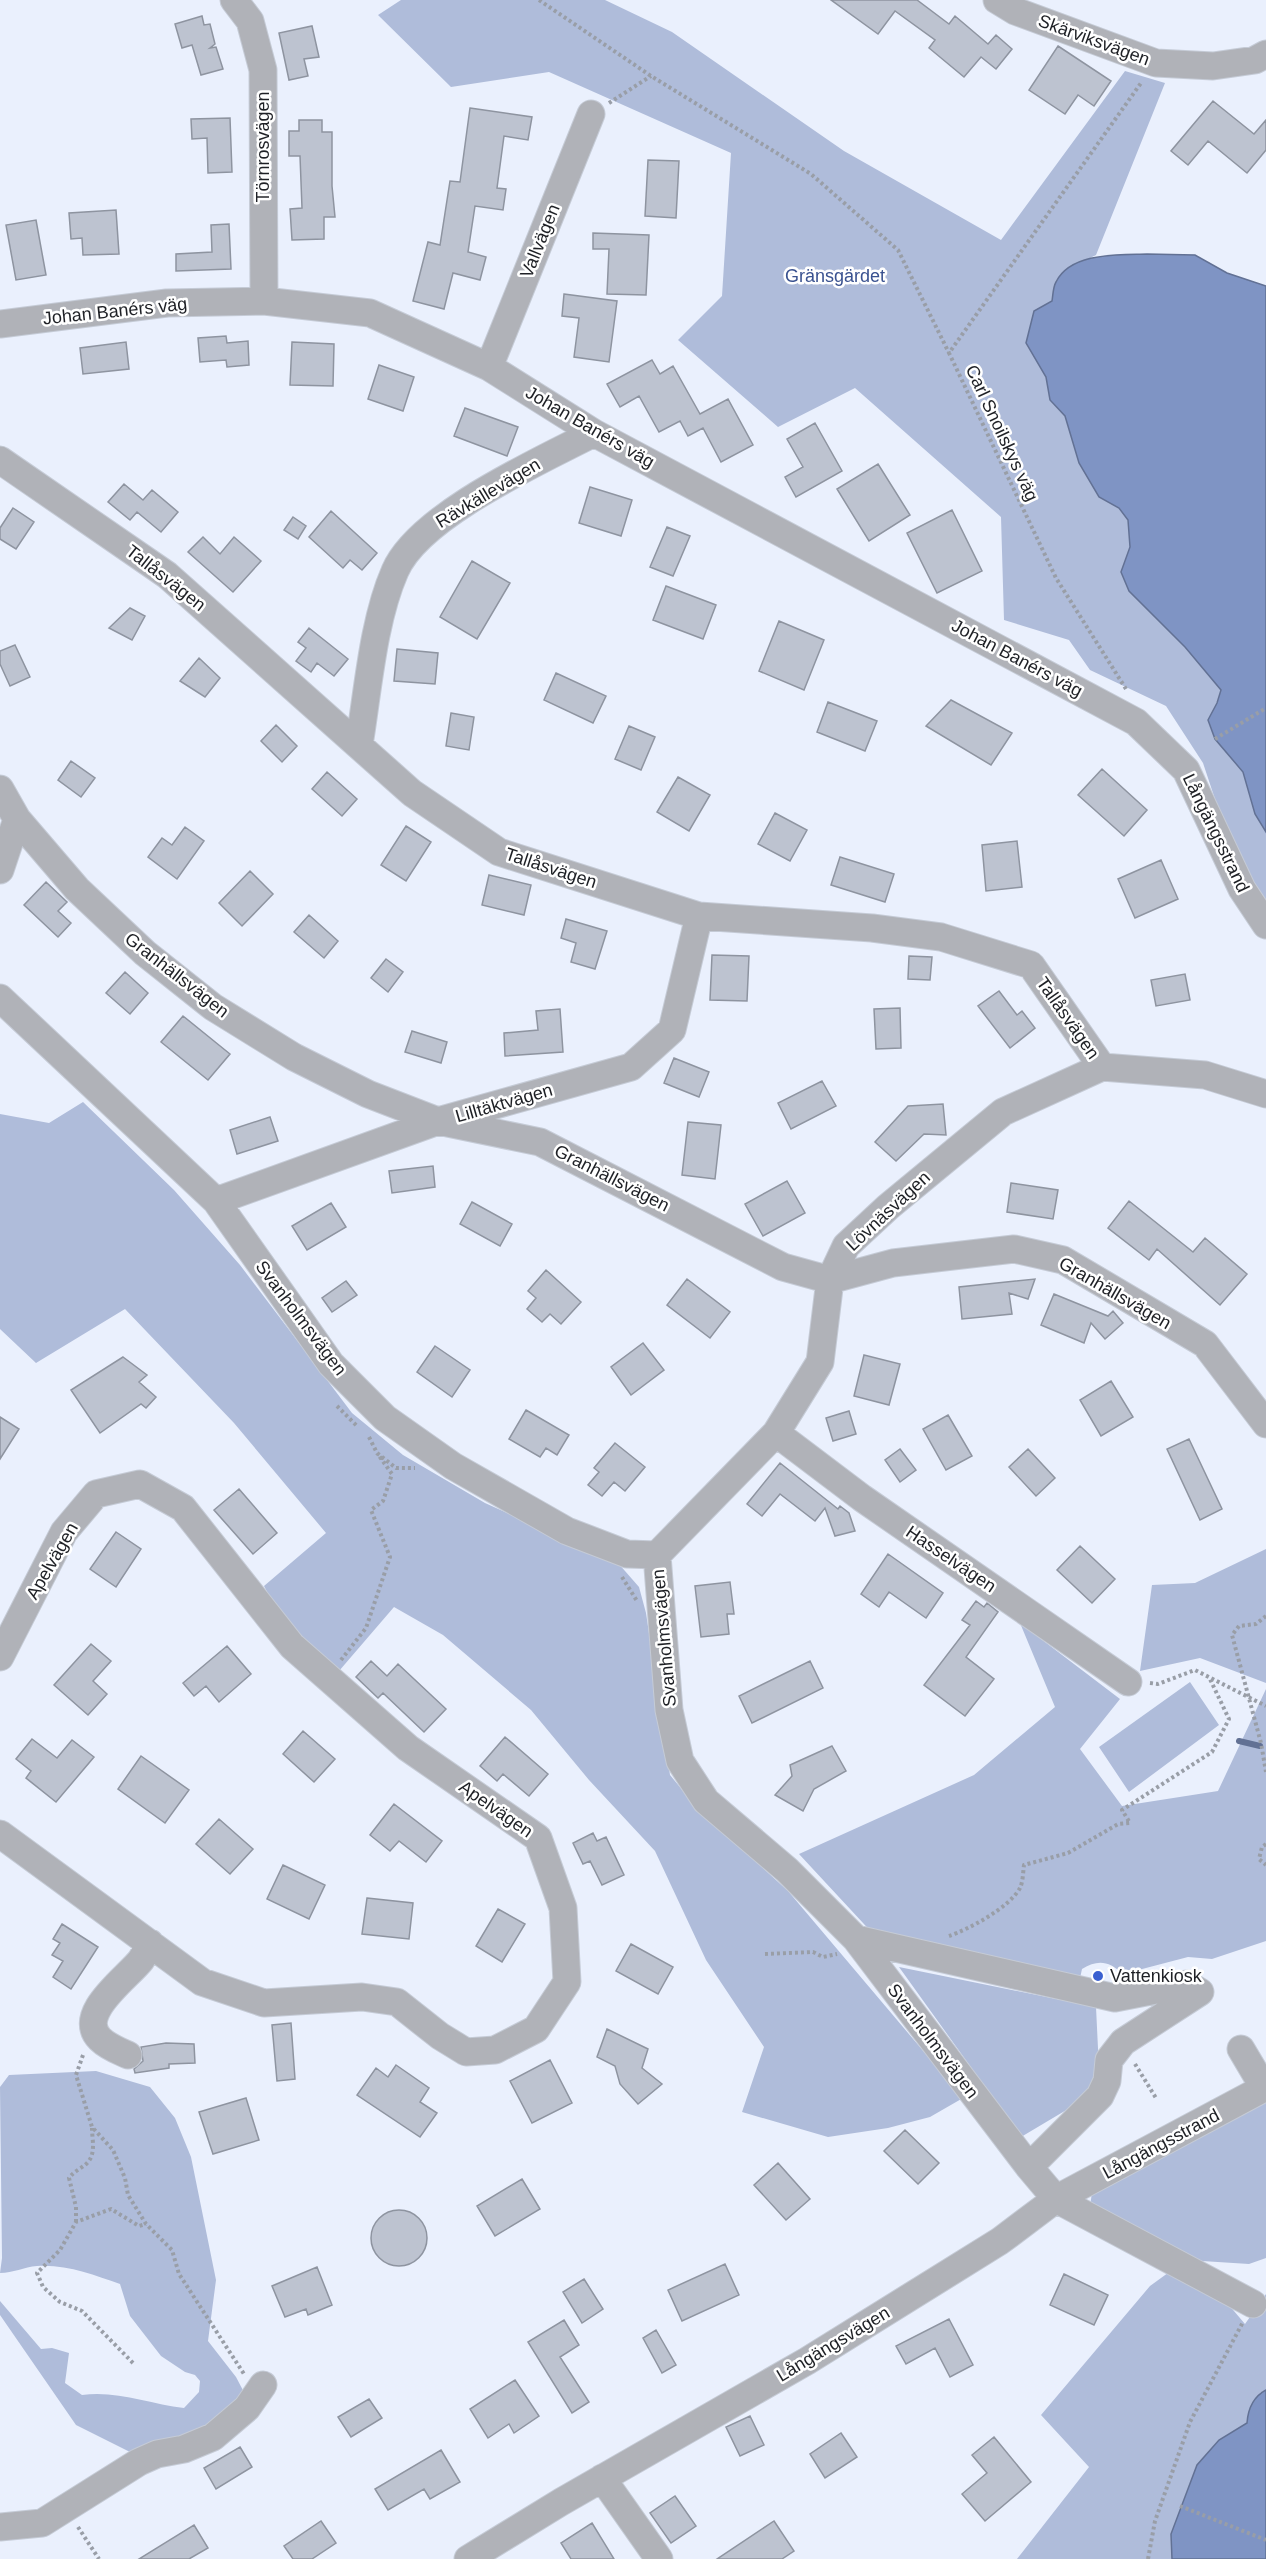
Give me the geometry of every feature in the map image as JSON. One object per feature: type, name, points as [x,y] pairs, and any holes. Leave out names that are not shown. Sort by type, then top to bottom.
[{"type":"street","name":"Törnrosvägen","points":[[234,0],[250,21],[263,70],[264,301]]},
{"type":"street","name":"Skärviksvägen","points":[[997,0],[1015,11],[1156,63],[1213,66],[1255,60],[1266,54]]},
{"type":"street","name":"Vallvägen","points":[[489,367],[591,114]]},
{"type":"street","name":"Johan Banérs väg","points":[[0,324],[166,303],[264,301],[370,313],[489,367],[594,433],[1136,722]]},
{"type":"street","name":"Rävkällevägen","points":[[358,745],[381,611],[395,569],[421,534],[487,489],[594,433]]},
{"type":"street","name":"Tallåsvägen","points":[[0,460],[167,575],[411,793],[499,852],[699,916],[872,928],[940,937],[1031,965],[1102,1067]]},
{"type":"street","name":"Långängsstrand","points":[[1136,722],[1186,770],[1242,889],[1266,925]]},
{"type":"street","name":"Granhällsvägen","points":[[0,789],[17,819],[77,889],[145,953],[213,1007],[294,1057],[368,1094],[438,1121],[540,1142],[783,1267],[830,1280],[893,1263],[1014,1249],[1063,1260],[1204,1344],[1266,1424]]},
{"type":"street","points":[[0,870],[17,819]]},
{"type":"street","name":"Lilltäktvägen","points":[[216,1201],[438,1121],[631,1066],[672,1029],[699,916]]},
{"type":"street","name":"Svanholmsvägen","points":[[0,998],[216,1201],[331,1364],[386,1418],[453,1466],[567,1531],[627,1554],[657,1555],[669,1710],[680,1761],[706,1801],[787,1870],[846,1946],[1056,2199],[1254,2304]]},
{"type":"street","name":"Lövnäsvägen","points":[[657,1555],[776,1432],[820,1362],[830,1280],[846,1246],[888,1207],[1003,1112],[1102,1067],[1205,1075],[1266,1094]]},
{"type":"street","name":"Hasselvägen","points":[[776,1432],[862,1498],[1128,1682]]},
{"type":"street","name":"Apelvägen","points":[[0,1657],[64,1533],[96,1494],[140,1484],[183,1508],[292,1646],[408,1748],[538,1838],[563,1908],[567,1982],[536,2029],[495,2050],[466,2052],[440,2036],[397,2002],[362,1997],[264,2003],[202,1982],[0,1834]]},
{"type":"street","points":[[128,2055],[111,2047],[98,2037],[93,2024],[98,2006],[141,1960],[150,1943]]},
{"type":"street","points":[[846,1946],[1115,1998],[1187,1984],[1200,1992],[1122,2042],[1109,2061],[1107,2081],[1100,2096],[1029,2168]]},
{"type":"street","points":[[1115,1998],[1122,2042]]},
{"type":"street","points":[[1241,2049],[1265,2088]]},
{"type":"street","name":"Långängsstrand","points":[[1056,2199],[1265,2088]]},
{"type":"street","name":"Långängsvägen","points":[[468,2559],[602,2478],[807,2361],[1000,2241],[1056,2199]]},
{"type":"street","points":[[0,2527],[42,2523],[139,2462],[157,2454],[184,2449],[213,2437],[247,2409],[260,2390]]},
{"type":"street","points":[[602,2478],[659,2559]]},
{"type":"path","points":[[539,0],[651,76],[811,174],[898,250],[949,353]]},
{"type":"path","name":"Carl Snoilskys väg","points":[[1128,693],[1056,579],[949,353],[1156,63]]},
{"type":"path","points":[[591,114],[651,76]]},
{"type":"path","points":[[1215,740],[1266,708]]},
{"type":"path","points":[[328,1678],[366,1628],[390,1557],[371,1509],[383,1501],[392,1474],[377,1453]]},
{"type":"path","points":[[621,1576],[637,1602]]},
{"type":"path","points":[[1266,1616],[1256,1623],[1239,1626],[1232,1635],[1250,1698],[1266,1772]]},
{"type":"path","points":[[1128,1682],[1158,1684],[1195,1670],[1266,1706]]},
{"type":"path","points":[[947,1937],[975,1926],[1007,1902],[1020,1888],[1024,1865],[1068,1853],[1118,1824],[1130,1823],[1122,1810],[1212,1752],[1229,1719],[1209,1677]]},
{"type":"path","points":[[1266,1844],[1262,1847],[1259,1859],[1266,1865]]},
{"type":"path","points":[[765,1954],[813,1952],[823,1957],[846,1946]]},
{"type":"path","points":[[93,2024],[76,2074],[92,2127],[93,2154],[87,2164],[77,2168],[69,2178],[76,2207],[76,2222],[60,2250],[37,2273],[43,2287],[60,2302],[82,2311],[133,2363]]},
{"type":"path","points":[[1137,2068],[1156,2098]]},
{"type":"path","points":[[92,2127],[113,2150],[125,2178],[128,2195],[146,2224],[172,2250],[179,2274],[260,2390]]},
{"type":"path","points":[[76,2222],[111,2209],[139,2226],[146,2224]]},
{"type":"path","points":[[1149,2559],[1155,2521],[1190,2422],[1254,2304]]},
{"type":"path","points":[[1180,2506],[1266,2540]]},
{"type":"path","points":[[66,2509],[99,2559]]},
{"type":"green space","name":"Gränsgärdet","points":[[401,0],[605,0],[672,32],[844,151],[1001,240],[1125,71],[1165,83],[1096,255],[1066,270],[1055,283],[1052,301],[1027,343],[1046,377],[1050,400],[1065,416],[1079,463],[1099,497],[1119,508],[1128,520],[1130,547],[1121,572],[1129,591],[1185,647],[1221,690],[1208,721],[1215,739],[1243,772],[1255,814],[1266,832],[1266,908],[1223,823],[1203,763],[1166,706],[1090,670],[1069,640],[1004,620],[1001,517],[855,388],[778,427],[678,340],[722,296],[731,153],[549,72],[451,87],[378,15]]},
{"type":"green space","points":[[83,1102],[174,1190],[240,1265],[352,1413],[403,1455],[485,1503],[618,1563],[639,1587],[646,1613],[670,1775],[697,1808],[788,1891],[963,2098],[930,2117],[888,2128],[828,2137],[742,2112],[764,2047],[706,1960],[655,1851],[589,1780],[531,1710],[443,1635],[394,1607],[339,1671],[305,1645],[279,1615],[264,1586],[326,1533],[234,1423],[125,1309],[36,1363],[0,1329],[0,1114],[49,1123]]},
{"type":"green space","points":[[1266,1549],[1266,1683],[1200,1658],[1140,1671],[1152,1585],[1195,1583]]},
{"type":"green space","points":[[1020,1623],[1120,1699],[1080,1749],[1122,1806],[1218,1791],[1266,1689],[1266,1941],[1212,1959],[1188,1957],[1123,1974],[1108,1964],[1093,1964],[1082,1969],[1079,1983],[876,1937],[799,1854],[974,1775],[1055,1707]]},
{"type":"green space","points":[[1190,1682],[1219,1725],[1129,1792],[1099,1747]]},
{"type":"green space","points":[[899,1967],[1096,2007],[1100,2090],[1021,2137]]},
{"type":"green space","points":[[96,2071],[150,2087],[175,2118],[191,2157],[216,2280],[208,2341],[236,2377],[247,2398],[223,2425],[144,2459],[76,2425],[0,2315],[0,2301],[41,2349],[52,2348],[69,2353],[65,2383],[82,2395],[108,2394],[184,2408],[199,2392],[200,2381],[195,2375],[185,2372],[161,2356],[130,2316],[120,2284],[59,2267],[37,2266],[0,2273],[2,2258],[0,2087],[9,2075]]},
{"type":"green space","points":[[1266,2091],[1266,2258],[1249,2264],[1202,2261],[1090,2207],[1092,2192]]},
{"type":"green space","points":[[1172,2270],[1206,2278],[1245,2324],[1266,2294],[1266,2390],[1260,2393],[1247,2423],[1219,2440],[1197,2465],[1171,2534],[1172,2559],[1017,2559],[1089,2467],[1041,2415],[1150,2286]]},
{"type":"shaded area","points":[[1147,254],[1195,255],[1227,273],[1266,286],[1266,832],[1255,814],[1243,772],[1215,739],[1208,720],[1221,690],[1185,647],[1129,591],[1121,572],[1130,547],[1128,520],[1119,508],[1099,497],[1079,463],[1065,416],[1050,400],[1046,377],[1026,343],[1034,311],[1052,301],[1056,282],[1063,272],[1084,260],[1097,257]]},
{"type":"shaded area","points":[[1266,2390],[1266,2559],[1172,2559],[1171,2534],[1197,2465],[1219,2440],[1247,2423],[1252,2404]]},
{"type":"building","points":[[831,0],[917,0],[949,24],[955,16],[988,44],[996,35],[1012,49],[996,69],[981,57],[964,77],[929,48],[935,40],[895,11],[878,34]]},
{"type":"building","points":[[202,16],[204,25],[210,24],[215,44],[210,48],[216,47],[223,69],[201,75],[192,45],[182,48],[175,24]]},
{"type":"building","points":[[312,26],[319,57],[304,59],[308,76],[289,80],[279,33]]},
{"type":"building","points":[[1058,46],[1111,81],[1094,106],[1078,95],[1065,114],[1029,90]]},
{"type":"building","points":[[1213,101],[1254,134],[1266,120],[1266,150],[1247,173],[1208,141],[1188,165],[1171,151]]},
{"type":"building","points":[[470,108],[532,117],[528,140],[504,136],[497,188],[506,189],[503,210],[475,206],[468,252],[486,257],[480,280],[453,273],[444,309],[413,301],[428,242],[440,245],[450,181],[460,182]]},
{"type":"building","points":[[230,118],[232,172],[208,173],[207,138],[192,139],[191,119]]},
{"type":"building","points":[[299,120],[322,120],[322,132],[332,132],[332,186],[335,217],[324,217],[324,239],[292,240],[290,209],[302,208],[300,156],[289,156],[289,131],[299,131]]},
{"type":"building","points":[[648,160],[679,161],[676,218],[645,216]]},
{"type":"building","points":[[116,210],[119,254],[83,255],[82,238],[71,239],[69,213]]},
{"type":"building","points":[[36,220],[46,275],[16,280],[6,225]]},
{"type":"building","points":[[229,224],[231,269],[176,271],[176,254],[212,252],[211,225]]},
{"type":"building","points":[[593,233],[649,235],[646,295],[607,294],[609,249],[593,249]]},
{"type":"building","points":[[564,294],[617,301],[609,362],[574,357],[579,318],[562,316]]},
{"type":"building","points":[[226,336],[227,343],[248,341],[249,365],[227,367],[226,360],[200,362],[198,338]]},
{"type":"building","points":[[126,342],[129,369],[83,374],[80,348]]},
{"type":"building","points":[[292,342],[334,344],[333,386],[290,385]]},
{"type":"building","points":[[652,360],[660,374],[673,366],[700,414],[728,399],[753,445],[721,462],[703,428],[688,436],[680,421],[659,432],[639,396],[620,407],[607,384]]},
{"type":"building","points":[[379,365],[414,377],[403,411],[368,399]]},
{"type":"building","points":[[465,408],[518,427],[507,456],[454,436]]},
{"type":"building","points":[[815,423],[842,471],[796,497],[785,477],[803,467],[787,439]]},
{"type":"building","points":[[878,464],[910,515],[869,541],[837,489]]},
{"type":"building","points":[[124,484],[143,500],[152,490],[178,512],[161,532],[137,512],[130,520],[108,502]]},
{"type":"building","points":[[590,487],[632,500],[621,536],[579,523]]},
{"type":"building","points":[[13,508],[34,522],[16,549],[0,539],[0,528]]},
{"type":"building","points":[[952,510],[982,571],[937,593],[907,533]]},
{"type":"building","points":[[331,511],[377,553],[362,570],[350,560],[343,568],[309,537]]},
{"type":"building","points":[[293,517],[306,526],[298,539],[284,530]]},
{"type":"building","points":[[667,527],[690,536],[673,576],[650,567]]},
{"type":"building","points":[[203,537],[220,554],[234,537],[261,561],[233,592],[188,552]]},
{"type":"building","points":[[472,561],[510,583],[477,639],[440,617]]},
{"type":"building","points":[[666,586],[716,605],[703,639],[653,620]]},
{"type":"building","points":[[130,608],[145,616],[132,640],[109,628]]},
{"type":"building","points":[[779,621],[824,640],[804,690],[759,671]]},
{"type":"building","points":[[309,628],[348,659],[334,676],[317,663],[311,672],[296,661],[306,648],[298,642]]},
{"type":"building","points":[[15,645],[30,677],[10,686],[0,664],[0,651]]},
{"type":"building","points":[[397,649],[438,653],[435,684],[394,681]]},
{"type":"building","points":[[199,658],[220,678],[205,697],[180,681]]},
{"type":"building","points":[[556,673],[606,696],[593,723],[544,700]]},
{"type":"building","points":[[951,700],[1012,733],[991,765],[926,726]]},
{"type":"building","points":[[828,702],[877,721],[865,751],[817,732]]},
{"type":"building","points":[[451,713],[474,717],[469,750],[446,746]]},
{"type":"building","points":[[276,725],[297,746],[282,762],[261,741]]},
{"type":"building","points":[[629,726],[655,737],[641,770],[615,759]]},
{"type":"building","points":[[71,761],[95,778],[81,797],[58,780]]},
{"type":"building","points":[[1102,769],[1147,810],[1124,836],[1078,795]]},
{"type":"building","points":[[327,772],[357,799],[342,816],[312,789]]},
{"type":"building","points":[[678,777],[710,795],[689,831],[657,812]]},
{"type":"building","points":[[775,813],[807,830],[790,861],[758,844]]},
{"type":"building","points":[[406,826],[431,842],[406,881],[381,865]]},
{"type":"building","points":[[185,827],[204,841],[177,879],[148,857],[162,838],[172,845]]},
{"type":"building","points":[[1017,841],[1022,887],[986,891],[982,845]]},
{"type":"building","points":[[840,857],[894,874],[885,902],[831,885]]},
{"type":"building","points":[[1161,860],[1178,899],[1135,918],[1118,879]]},
{"type":"building","points":[[250,871],[273,894],[242,926],[219,903]]},
{"type":"building","points":[[489,875],[531,885],[524,915],[482,905]]},
{"type":"building","points":[[46,882],[67,902],[58,911],[71,923],[58,937],[24,905]]},
{"type":"building","points":[[309,915],[338,941],[324,958],[294,932]]},
{"type":"building","points":[[566,919],[607,931],[595,969],[571,962],[576,943],[561,938]]},
{"type":"building","points":[[712,955],[749,956],[747,1001],[710,1000]]},
{"type":"building","points":[[909,956],[932,957],[930,980],[908,979]]},
{"type":"building","points":[[386,959],[403,972],[388,992],[371,978]]},
{"type":"building","points":[[125,972],[148,993],[130,1014],[106,993]]},
{"type":"building","points":[[1185,974],[1190,1000],[1156,1006],[1151,980]]},
{"type":"building","points":[[999,991],[1017,1015],[1022,1011],[1035,1028],[1010,1048],[978,1006]]},
{"type":"building","points":[[900,1008],[901,1048],[876,1049],[874,1009]]},
{"type":"building","points":[[560,1009],[563,1052],[505,1056],[504,1033],[538,1030],[536,1011]]},
{"type":"building","points":[[183,1016],[230,1054],[208,1080],[161,1042]]},
{"type":"building","points":[[412,1031],[447,1042],[441,1063],[405,1052]]},
{"type":"building","points":[[674,1058],[709,1072],[699,1097],[664,1083]]},
{"type":"building","points":[[822,1081],[836,1106],[791,1129],[778,1103]]},
{"type":"building","points":[[943,1104],[946,1135],[924,1134],[896,1161],[875,1142],[908,1106]]},
{"type":"building","points":[[270,1117],[278,1141],[237,1154],[230,1130]]},
{"type":"building","points":[[688,1122],[721,1125],[715,1179],[682,1175]]},
{"type":"building","points":[[433,1166],[435,1187],[392,1193],[389,1171]]},
{"type":"building","points":[[787,1181],[805,1213],[763,1236],[745,1204]]},
{"type":"building","points":[[1011,1183],[1058,1190],[1053,1219],[1007,1212]]},
{"type":"building","points":[[1129,1201],[1193,1252],[1205,1238],[1247,1274],[1220,1305],[1157,1249],[1149,1260],[1108,1228]]},
{"type":"building","points":[[472,1202],[512,1224],[500,1246],[460,1224]]},
{"type":"building","points":[[331,1203],[346,1227],[307,1250],[292,1226]]},
{"type":"building","points":[[546,1270],[581,1302],[561,1324],[550,1314],[542,1322],[527,1309],[536,1298],[528,1291]]},
{"type":"building","points":[[687,1279],[730,1312],[710,1338],[667,1305]]},
{"type":"building","points":[[1035,1279],[1028,1299],[1009,1293],[1012,1314],[962,1319],[959,1287]]},
{"type":"building","points":[[346,1281],[357,1295],[332,1312],[322,1298]]},
{"type":"building","points":[[1054,1294],[1108,1316],[1113,1311],[1123,1323],[1105,1339],[1091,1323],[1084,1343],[1041,1325]]},
{"type":"building","points":[[643,1343],[664,1370],[631,1395],[611,1367]]},
{"type":"building","points":[[435,1346],[470,1370],[452,1397],[417,1372]]},
{"type":"building","points":[[864,1355],[900,1364],[889,1405],[854,1396]]},
{"type":"building","points":[[123,1357],[147,1375],[139,1382],[156,1397],[146,1408],[141,1404],[100,1433],[71,1390]]},
{"type":"building","points":[[1111,1381],[1133,1417],[1101,1436],[1080,1400]]},
{"type":"building","points":[[526,1410],[569,1435],[557,1455],[546,1448],[540,1457],[509,1439]]},
{"type":"building","points":[[849,1411],[856,1434],[833,1441],[826,1418]]},
{"type":"building","points":[[948,1415],[972,1456],[946,1470],[923,1429]]},
{"type":"building","points":[[0,1417],[19,1429],[0,1459]]},
{"type":"building","points":[[1189,1439],[1222,1509],[1200,1520],[1167,1449]]},
{"type":"building","points":[[615,1443],[645,1467],[625,1491],[614,1482],[602,1496],[588,1485],[599,1472],[594,1468]]},
{"type":"building","points":[[900,1449],[916,1470],[900,1482],[885,1460]]},
{"type":"building","points":[[1028,1449],[1055,1478],[1036,1496],[1009,1467]]},
{"type":"building","points":[[780,1463],[838,1509],[840,1506],[849,1513],[855,1531],[835,1536],[825,1508],[815,1521],[780,1494],[762,1516],[747,1504]]},
{"type":"building","points":[[239,1489],[277,1533],[253,1554],[214,1510]]},
{"type":"building","points":[[116,1532],[141,1549],[116,1587],[90,1569]]},
{"type":"building","points":[[1080,1546],[1115,1579],[1092,1603],[1057,1570]]},
{"type":"building","points":[[888,1554],[943,1593],[926,1618],[889,1592],[879,1607],[861,1594]]},
{"type":"building","points":[[730,1582],[734,1614],[727,1614],[729,1634],[701,1637],[695,1586]]},
{"type":"building","points":[[976,1601],[984,1607],[987,1603],[998,1612],[966,1657],[994,1679],[965,1716],[924,1685],[970,1625],[962,1620]]},
{"type":"building","points":[[91,1644],[111,1661],[93,1681],[107,1694],[88,1715],[54,1685]]},
{"type":"building","points":[[227,1646],[251,1674],[219,1702],[206,1686],[194,1696],[183,1683]]},
{"type":"building","points":[[371,1661],[387,1676],[398,1664],[446,1709],[424,1732],[383,1693],[378,1698],[356,1677]]},
{"type":"building","points":[[810,1661],[823,1688],[752,1723],[739,1696]]},
{"type":"building","points":[[303,1731],[335,1759],[314,1782],[283,1754]]},
{"type":"building","points":[[505,1737],[548,1774],[529,1796],[503,1774],[497,1781],[480,1766]]},
{"type":"building","points":[[32,1739],[57,1758],[72,1740],[94,1757],[56,1802],[26,1778],[31,1771],[16,1759]]},
{"type":"building","points":[[832,1746],[846,1771],[814,1789],[803,1811],[775,1795],[792,1776],[790,1765]]},
{"type":"building","points":[[141,1756],[189,1790],[165,1823],[118,1789]]},
{"type":"building","points":[[394,1804],[442,1841],[426,1862],[399,1841],[390,1851],[370,1835]]},
{"type":"building","points":[[219,1819],[253,1849],[230,1874],[196,1844]]},
{"type":"building","points":[[593,1833],[597,1841],[606,1837],[624,1875],[602,1885],[590,1861],[583,1864],[573,1843]]},
{"type":"building","points":[[283,1865],[325,1885],[309,1919],[267,1899]]},
{"type":"building","points":[[367,1898],[413,1903],[409,1939],[362,1934]]},
{"type":"building","points":[[498,1909],[525,1924],[502,1962],[476,1946]]},
{"type":"building","points":[[62,1924],[98,1947],[71,1989],[53,1977],[63,1961],[52,1955],[60,1943],[53,1939]]},
{"type":"building","points":[[631,1944],[673,1967],[658,1994],[616,1971]]},
{"type":"building","points":[[291,2023],[295,2079],[277,2081],[272,2025]]},
{"type":"building","points":[[607,2029],[648,2049],[642,2068],[662,2084],[638,2104],[620,2084],[615,2066],[597,2057]]},
{"type":"building","points":[[166,2043],[194,2044],[195,2063],[169,2064],[169,2068],[135,2073],[134,2069],[143,2061],[141,2047]]},
{"type":"building","points":[[550,2060],[572,2103],[532,2123],[510,2081]]},
{"type":"building","points":[[396,2065],[429,2088],[420,2102],[437,2113],[420,2137],[357,2095],[376,2068],[388,2077]]},
{"type":"building","points":[[246,2098],[259,2140],[213,2154],[199,2112]]},
{"type":"building","points":[[905,2130],[939,2163],[918,2184],[884,2151]]},
{"type":"building","points":[[778,2163],[810,2199],[786,2220],[754,2185]]},
{"type":"building","points":[[522,2179],[540,2209],[495,2236],[477,2206]]},
{"type":"building","points":[[393,2210],[405,2210],[415,2214],[423,2222],[427,2238],[423,2254],[415,2262],[405,2266],[393,2266],[383,2262],[375,2254],[371,2244],[371,2232],[375,2222],[383,2214]]},
{"type":"building","points":[[725,2264],[739,2295],[682,2321],[668,2290]]},
{"type":"building","points":[[317,2267],[332,2305],[308,2315],[306,2309],[285,2317],[272,2286]]},
{"type":"building","points":[[1064,2274],[1108,2295],[1094,2325],[1050,2305]]},
{"type":"building","points":[[584,2279],[603,2309],[582,2323],[563,2292]]},
{"type":"building","points":[[949,2319],[973,2365],[950,2377],[935,2348],[906,2364],[896,2346]]},
{"type":"building","points":[[564,2320],[579,2345],[560,2357],[589,2402],[572,2413],[528,2342]]},
{"type":"building","points":[[656,2330],[676,2365],[662,2373],[643,2338]]},
{"type":"building","points":[[515,2380],[539,2416],[514,2433],[509,2424],[488,2438],[470,2409]]},
{"type":"building","points":[[369,2399],[382,2418],[351,2437],[338,2417]]},
{"type":"building","points":[[750,2416],[764,2445],[740,2456],[726,2427]]},
{"type":"building","points":[[841,2433],[857,2457],[825,2478],[810,2454]]},
{"type":"building","points":[[994,2437],[1031,2482],[985,2521],[962,2494],[987,2473],[972,2455]]},
{"type":"building","points":[[240,2447],[252,2467],[216,2489],[204,2468]]},
{"type":"building","points":[[441,2450],[460,2482],[430,2499],[424,2489],[388,2510],[375,2489]]},
{"type":"building","points":[[675,2496],[696,2526],[671,2543],[650,2513]]},
{"type":"building","points":[[321,2521],[336,2543],[312,2559],[293,2559],[284,2546]]},
{"type":"building","points":[[774,2521],[794,2551],[782,2559],[717,2559]]},
{"type":"building","points":[[592,2523],[614,2559],[571,2559],[561,2543]]},
{"type":"building","points":[[194,2525],[208,2548],[189,2559],[139,2559]]},
{"type":"waterway","points":[[1239,1741],[1260,1746]]},
{"type":"place","name":"Vattenkiosk","points":[[1098,1976]]}]
